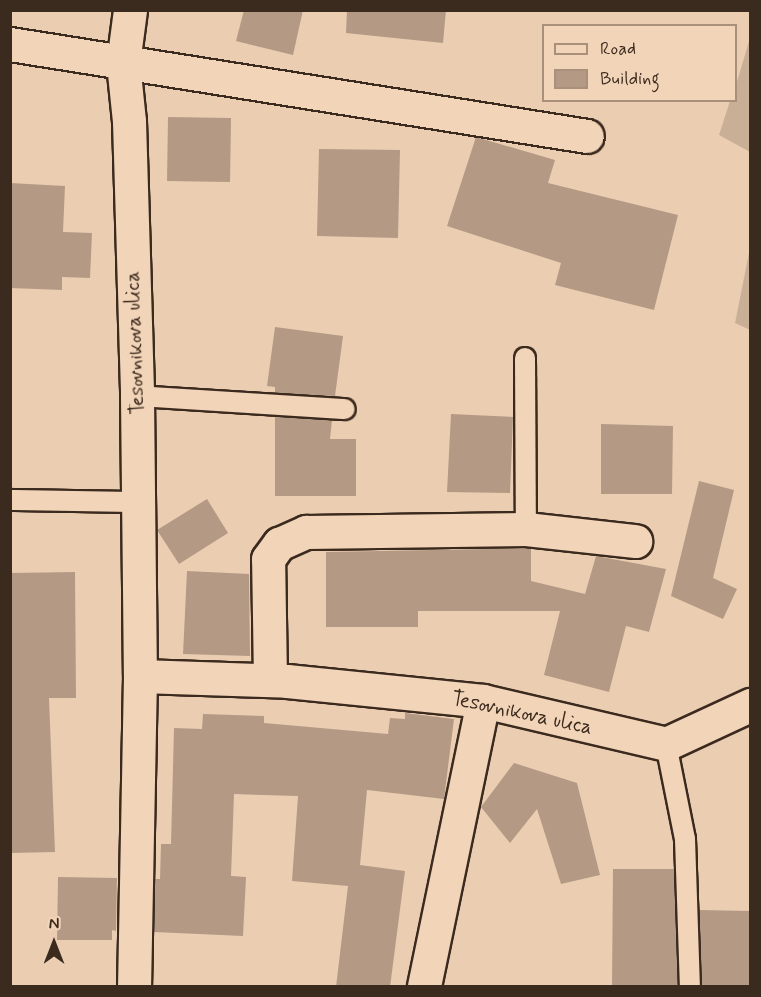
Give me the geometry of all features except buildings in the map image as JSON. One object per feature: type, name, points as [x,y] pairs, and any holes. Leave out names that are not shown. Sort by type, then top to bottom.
[{"type":"street","name":"Tesovnikova ulica","points":[[130,10],[123,63],[129,121],[137,396],[140,676],[134,987]]},
{"type":"street","points":[[10,44],[587,136]]},
{"type":"street","points":[[270,680],[268,559],[279,544],[306,532],[526,529],[635,541]]},
{"type":"street","name":"Tesovnikova ulica","points":[[140,676],[270,680],[483,701],[666,744]]},
{"type":"street","points":[[424,987],[483,701]]},
{"type":"street","points":[[666,744],[750,705]]},
{"type":"lane","points":[[525,358],[526,529]]},
{"type":"lane","points":[[137,396],[345,409]]},
{"type":"lane","points":[[10,500],[138,502]]},
{"type":"lane","points":[[666,744],[685,839],[690,987]]},
{"type":"shaded area","points":[[750,38],[750,152],[719,135],[730,102],[737,102],[737,82]]},
{"type":"shaded area","points":[[750,248],[750,330],[735,323]]}]
